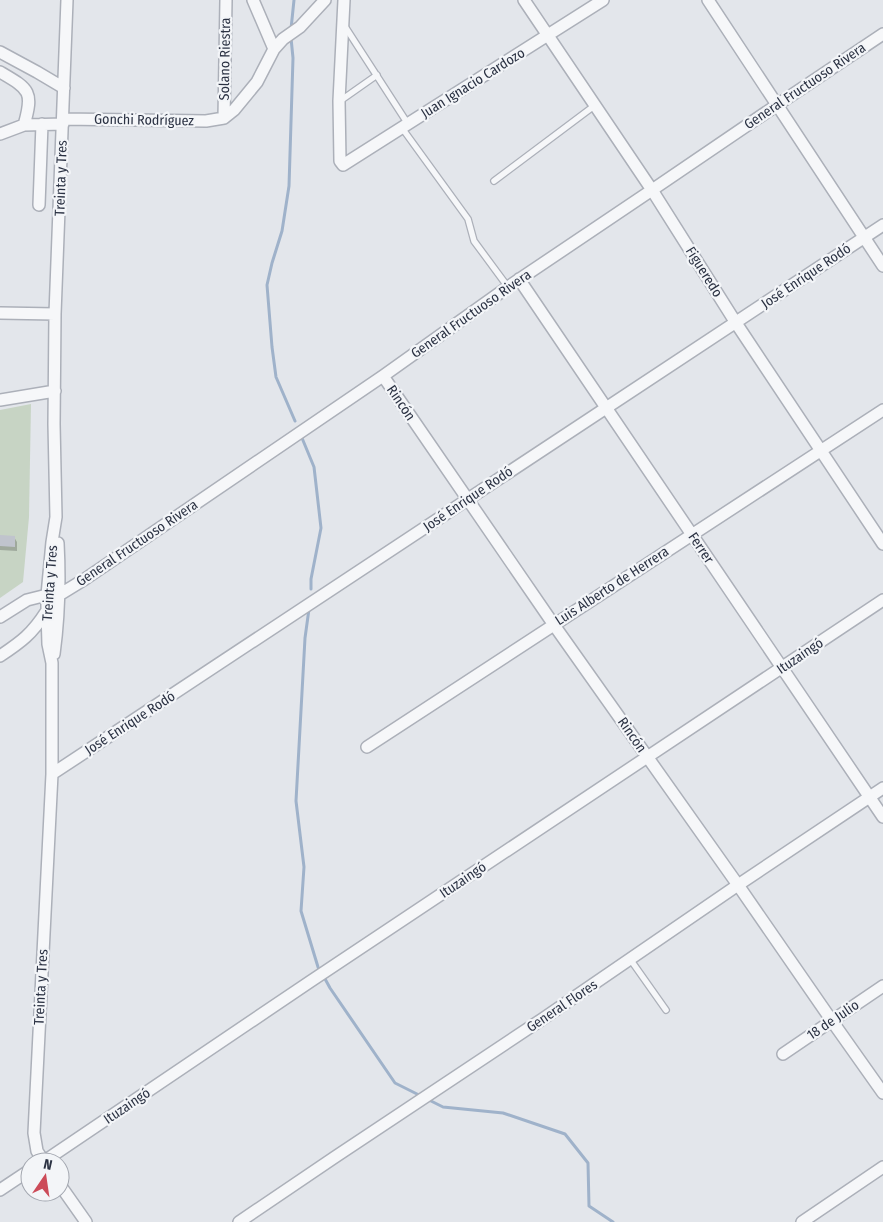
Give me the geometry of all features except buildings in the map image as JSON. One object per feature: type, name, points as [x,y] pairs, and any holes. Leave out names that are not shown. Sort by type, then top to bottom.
[{"type":"street","name":"Treinta y Tres","points":[[38,1152],[34,1143],[34,1133],[52,774],[52,663],[48,644],[53,594],[52,542],[56,517],[54,424],[56,314],[67,0]]},
{"type":"street","name":"Solano Riestra","points":[[224,118],[226,0]]},
{"type":"street","points":[[253,0],[274,49]]},
{"type":"street","points":[[224,118],[234,110],[257,82],[274,49],[283,39],[300,27],[325,0]]},
{"type":"street","points":[[339,101],[344,0]]},
{"type":"street","name":"Figueredo","points":[[524,0],[652,190],[736,323],[883,544]]},
{"type":"street","name":"Juan Ignacio Cardozo","points":[[339,101],[340,161],[343,165],[603,0]]},
{"type":"street","points":[[708,0],[883,266]]},
{"type":"street","name":"General Fructuoso Rivera","points":[[0,617],[27,600],[53,594],[85,579],[383,376],[519,279],[883,34]]},
{"type":"street","points":[[0,52],[64,88]]},
{"type":"street","points":[[0,72],[16,81],[26,90],[30,100],[24,125]]},
{"type":"street","name":"Gonchi Rodríguez","points":[[0,134],[24,125],[63,122],[206,121],[224,118]]},
{"type":"street","points":[[39,204],[42,124]]},
{"type":"street","name":"José Enrique Rodó","points":[[52,774],[883,225]]},
{"type":"street","name":"Ferrer","points":[[519,279],[883,817]]},
{"type":"street","points":[[0,313],[56,314]]},
{"type":"street","name":"Rincón","points":[[383,376],[467,500],[883,1093]]},
{"type":"street","points":[[0,400],[55,391]]},
{"type":"street","name":"Luis Alberto de Herrera","points":[[367,747],[883,410]]},
{"type":"street","name":"Ituzaingó","points":[[59,1152],[330,968],[883,600]]},
{"type":"street","points":[[0,656],[25,639],[52,612]]},
{"type":"street","name":"General Flores","points":[[239,1222],[883,788]]},
{"type":"street","name":"18 de Julio","points":[[783,1054],[883,986]]},
{"type":"street","points":[[802,1222],[883,1166]]},
{"type":"street","points":[[0,1190],[20,1177]]},
{"type":"street","points":[[70,1199],[86,1222]]},
{"type":"lane","points":[[343,23],[377,75],[405,126],[468,219],[474,241],[508,287]]},
{"type":"lane","points":[[339,101],[377,75]]},
{"type":"lane","points":[[494,182],[594,106]]},
{"type":"lane","points":[[630,959],[666,1010]]},
{"type":"green space","points":[[31,404],[29,517],[23,582],[0,598],[0,410]]},
{"type":"waterway","points":[[291,29],[294,0]]},
{"type":"waterway","points":[[291,38],[293,58],[289,186],[282,231],[267,285],[276,377],[295,421]]},
{"type":"waterway","points":[[302,438],[314,467],[321,528],[311,579],[311,589]]},
{"type":"waterway","points":[[309,609],[305,638],[296,801],[304,867],[301,911],[320,972]]},
{"type":"waterway","points":[[324,977],[395,1083],[421,1096]]},
{"type":"waterway","points":[[429,1100],[443,1107],[503,1113],[565,1134],[588,1163],[589,1206],[613,1222]]}]
